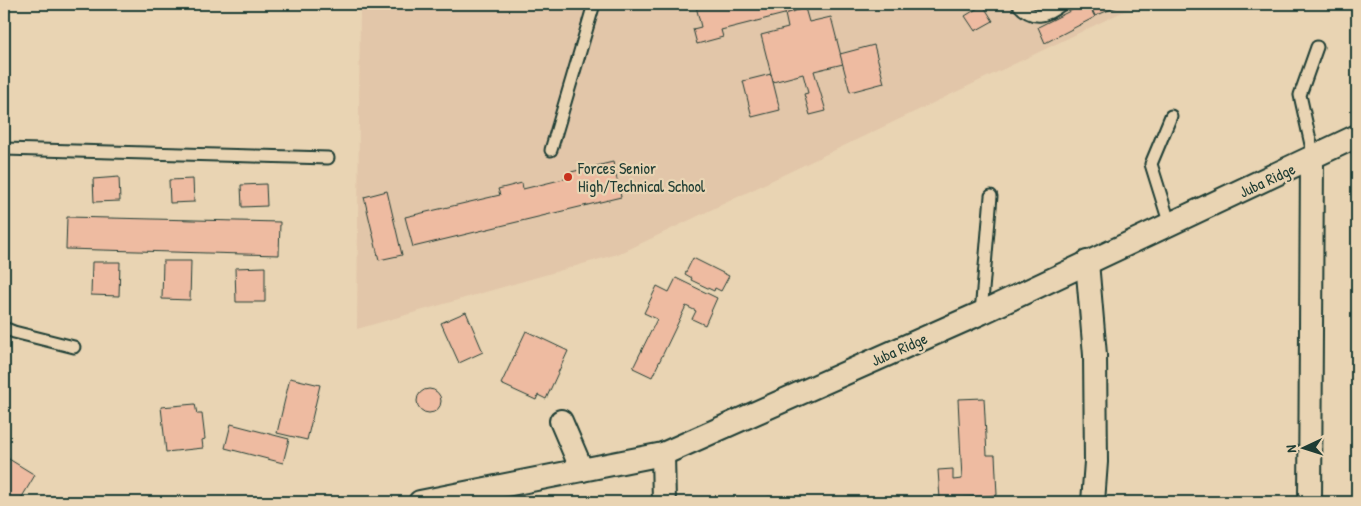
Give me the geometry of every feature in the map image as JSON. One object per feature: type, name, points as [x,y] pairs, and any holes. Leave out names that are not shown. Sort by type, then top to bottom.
[{"type":"street","name":"Juba Ridge","points":[[420,502],[664,454],[981,313],[1357,136]]},
{"type":"street","points":[[1310,502],[1313,158]]},
{"type":"street","points":[[1087,262],[1095,355],[1096,462],[1093,502]]},
{"type":"street","points":[[561,421],[582,470]]},
{"type":"street","points":[[664,454],[664,502]]},
{"type":"lane","points":[[551,150],[594,4]]},
{"type":"lane","points":[[1018,4],[1024,11],[1034,16],[1045,15],[1062,4]]},
{"type":"lane","points":[[1313,158],[1300,95],[1317,47]]},
{"type":"lane","points":[[1170,225],[1151,164],[1171,116]]},
{"type":"lane","points":[[4,149],[328,158]]},
{"type":"lane","points":[[981,313],[991,196]]},
{"type":"lane","points":[[4,328],[74,347]]},
{"type":"shaded area","name":"Forces Senior High/Technical School","points":[[360,4],[1139,4],[621,253],[357,329]]},
{"type":"building","points":[[684,4],[824,4],[721,30],[723,37],[697,44],[693,29],[701,27],[696,6],[685,9]]},
{"type":"building","points":[[1084,4],[1088,4],[1095,17],[1045,43],[1038,27]]},
{"type":"building","points":[[1090,4],[1123,4],[1095,16]]},
{"type":"building","points":[[983,5],[993,21],[975,31],[965,16]]},
{"type":"building","points":[[805,8],[809,22],[831,17],[843,64],[814,71],[826,111],[810,115],[804,94],[808,93],[803,74],[773,82],[761,35],[788,28],[785,14]]},
{"type":"building","points":[[874,45],[884,83],[850,92],[840,54]]},
{"type":"building","points":[[771,74],[780,110],[752,117],[743,81]]},
{"type":"building","points":[[613,162],[621,197],[413,247],[405,217],[500,195],[498,189],[522,183],[523,189],[568,178],[567,173]]},
{"type":"building","points":[[119,177],[120,201],[94,202],[93,179]]},
{"type":"building","points":[[193,179],[194,202],[170,203],[169,180]]},
{"type":"building","points":[[266,184],[267,206],[242,207],[241,185]]},
{"type":"building","points":[[387,191],[402,255],[379,260],[364,197]]},
{"type":"building","points":[[67,217],[280,222],[279,255],[66,249]]},
{"type":"building","points":[[693,258],[729,276],[721,291],[715,288],[714,291],[691,280],[692,278],[685,274]]},
{"type":"building","points":[[163,261],[191,261],[190,300],[162,299]]},
{"type":"building","points":[[92,262],[120,262],[119,296],[91,295]]},
{"type":"building","points":[[265,267],[265,302],[236,302],[235,268]]},
{"type":"building","points":[[676,278],[717,298],[705,325],[692,319],[696,311],[686,306],[652,377],[633,368],[657,319],[644,313],[657,286],[669,292]]},
{"type":"building","points":[[466,312],[483,352],[459,363],[441,323]]},
{"type":"building","points":[[526,331],[568,351],[546,399],[538,395],[536,400],[501,384]]},
{"type":"building","points":[[290,378],[320,385],[307,440],[277,433]]},
{"type":"building","points":[[429,389],[437,393],[441,401],[437,409],[429,413],[421,409],[417,401],[421,393]]},
{"type":"building","points":[[984,398],[987,455],[995,455],[997,495],[940,499],[938,470],[953,469],[953,480],[962,479],[958,399]]},
{"type":"building","points":[[195,404],[197,414],[202,414],[205,439],[202,440],[203,448],[166,452],[161,407]]},
{"type":"building","points":[[231,424],[289,439],[283,463],[225,448]]},
{"type":"building","points":[[4,456],[35,475],[19,502],[4,502]]},
{"type":"building","points":[[800,496],[800,502],[768,502],[767,497]]},
{"type":"place","name":"Forces Senior High/Technical School","points":[[568,177]]}]
